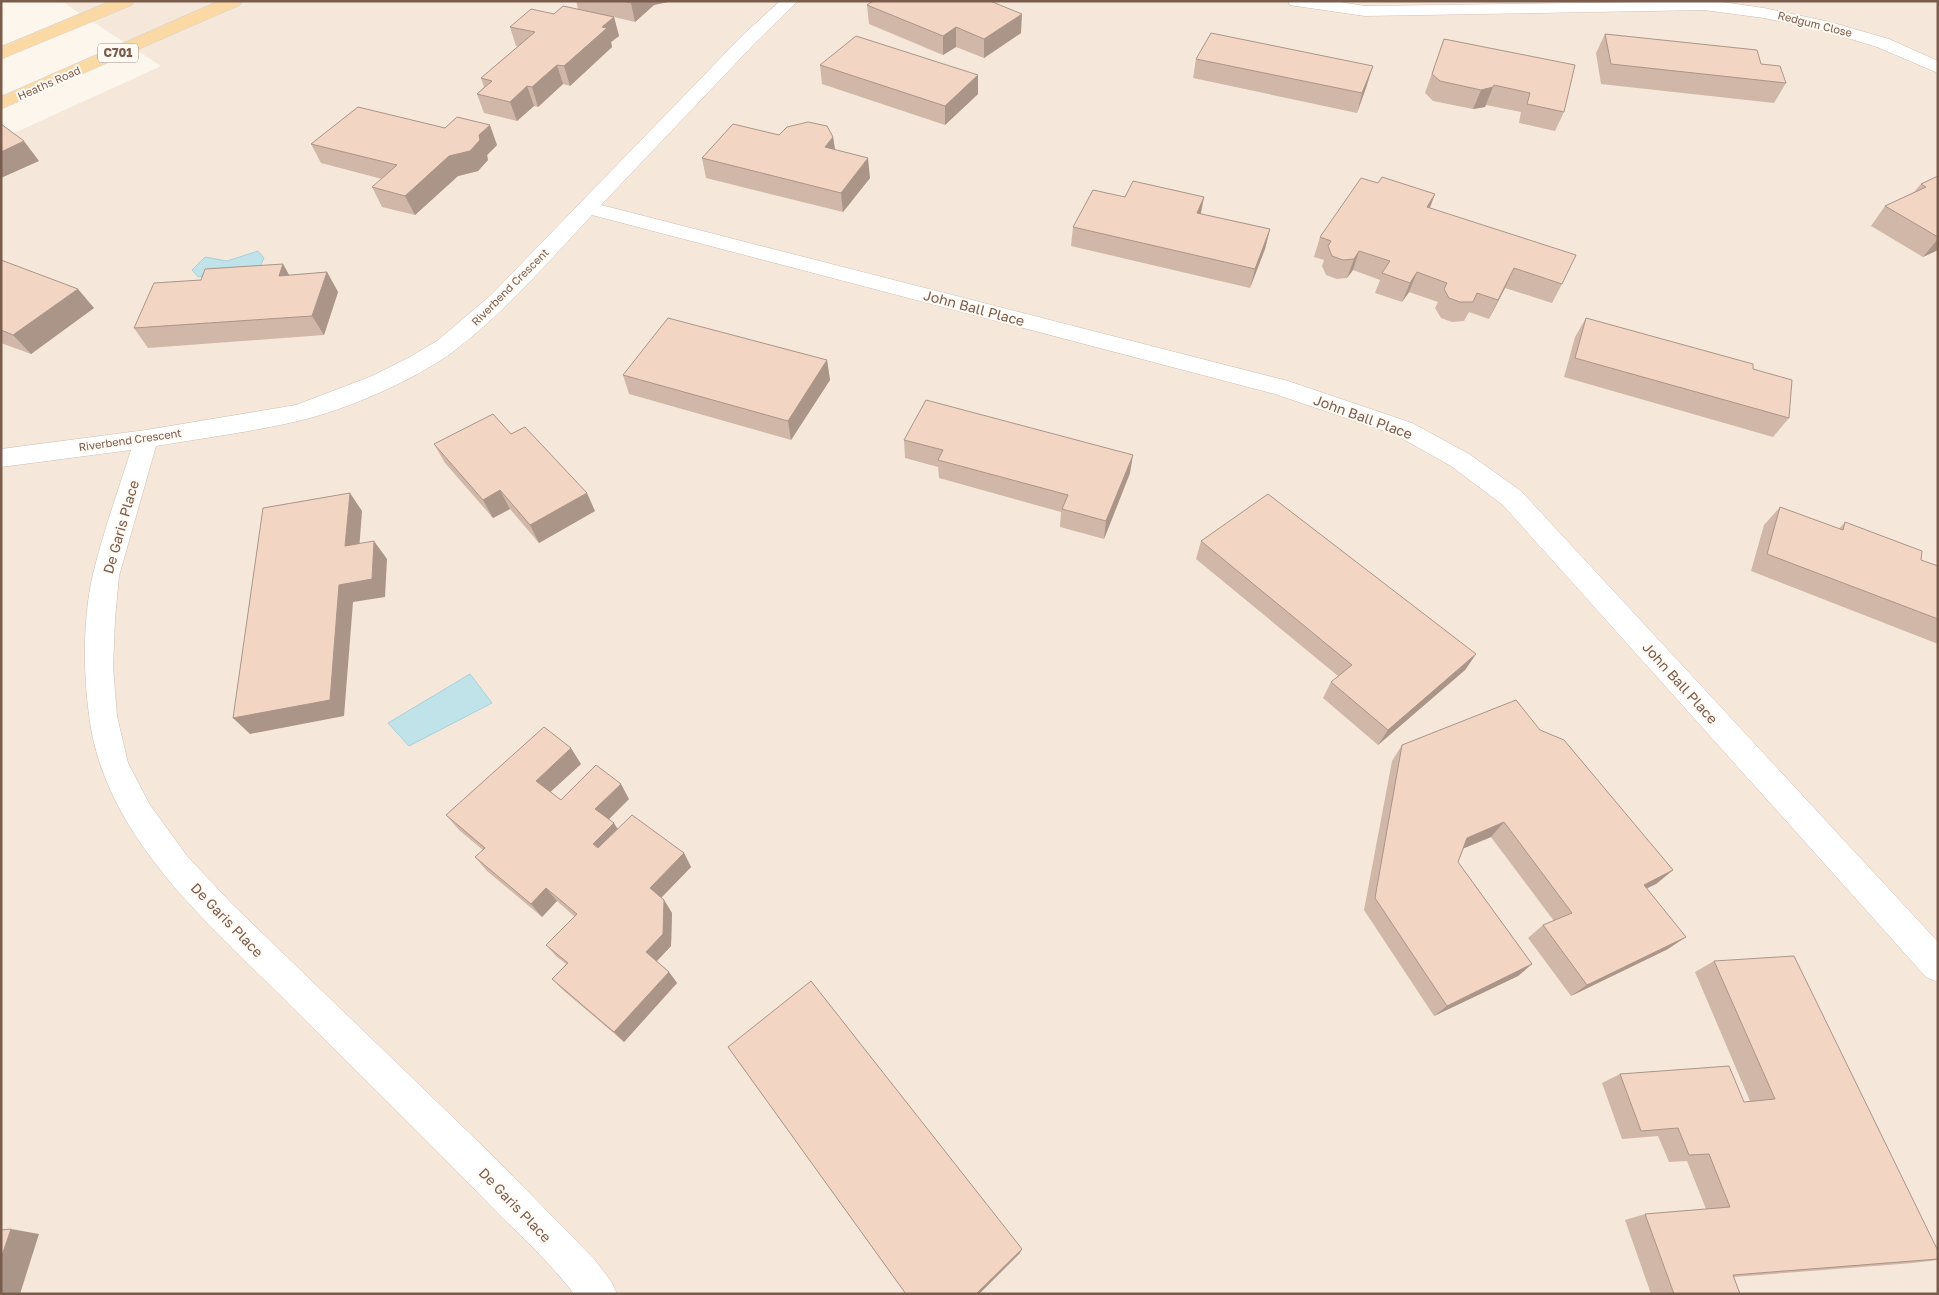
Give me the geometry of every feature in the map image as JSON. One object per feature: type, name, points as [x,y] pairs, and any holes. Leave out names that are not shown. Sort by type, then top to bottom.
[{"type":"main road","points":[[1,54],[126,1]]},
{"type":"main road","name":"Heaths Road","points":[[1,104],[234,1]]},
{"type":"street","name":"Riverbend Crescent","points":[[1,458],[146,439],[298,413],[337,400],[416,364],[445,346],[488,310],[749,39],[790,1]]},
{"type":"street","name":"Redgum Close","points":[[1296,1],[1365,11],[1652,4],[1714,6],[1798,18],[1898,50],[1938,68]]},
{"type":"street","name":"John Ball Place","points":[[588,208],[1280,387],[1404,429],[1460,460],[1512,498],[1938,966]]},
{"type":"street","name":"De Garis Place","points":[[146,439],[106,576],[101,619],[99,667],[103,716],[114,764],[139,815],[176,866],[220,914],[481,1170],[582,1272],[598,1294]]},
{"type":"shaded area","points":[[61,1],[1938,1],[1938,1294],[1,1294],[1,139],[161,66]]},
{"type":"water","points":[[258,251],[264,258],[259,269],[198,277],[192,270],[205,257],[227,261]]},
{"type":"water","points":[[470,674],[492,703],[409,746],[388,723]]},
{"type":"building","points":[[873,1],[990,1],[1022,14],[984,39],[956,27],[943,36],[867,5]]},
{"type":"building","points":[[563,6],[614,17],[602,27],[607,28],[564,66],[557,65],[532,87],[527,86],[510,102],[477,94],[492,81],[481,78],[535,32],[510,27],[531,9],[554,14]]},
{"type":"building","points":[[1211,33],[1373,66],[1362,93],[1196,59]]},
{"type":"building","points":[[1605,34],[1757,50],[1761,64],[1780,66],[1786,83],[1611,64]]},
{"type":"building","points":[[856,36],[978,75],[945,106],[820,65]]},
{"type":"building","points":[[1444,39],[1575,65],[1564,112],[1527,104],[1530,93],[1494,85],[1493,87],[1481,90],[1440,81],[1432,74]]},
{"type":"building","points":[[358,107],[445,128],[457,117],[490,125],[479,135],[480,140],[470,151],[449,156],[405,196],[372,187],[397,165],[311,144]]},
{"type":"building","points":[[808,122],[827,126],[833,137],[825,147],[868,158],[841,193],[702,158],[733,124],[779,135],[787,127]]},
{"type":"building","points":[[1,124],[24,141],[1,152]]},
{"type":"building","points":[[1938,176],[1938,237],[1885,206],[1926,187],[1921,184]]},
{"type":"building","points":[[1382,177],[1435,194],[1427,207],[1576,255],[1562,284],[1514,268],[1498,300],[1477,293],[1473,302],[1460,302],[1449,298],[1444,289],[1447,283],[1417,272],[1410,283],[1382,273],[1390,261],[1359,251],[1354,259],[1343,260],[1332,256],[1328,246],[1331,241],[1320,237],[1361,178],[1378,183]]},
{"type":"building","points":[[1133,181],[1204,197],[1197,213],[1270,229],[1255,269],[1073,227],[1093,190],[1125,197]]},
{"type":"building","points":[[1,260],[78,289],[13,335],[1,330]]},
{"type":"building","points":[[283,264],[279,276],[327,272],[312,316],[134,328],[154,283],[201,280],[205,269]]},
{"type":"building","points":[[668,318],[827,360],[788,421],[623,375]]},
{"type":"building","points":[[1586,318],[1753,364],[1753,369],[1792,380],[1789,418],[1575,358]]},
{"type":"building","points":[[926,400],[1133,455],[1106,521],[1062,509],[1068,495],[938,460],[943,450],[904,440]]},
{"type":"building","points":[[493,414],[511,434],[525,427],[587,493],[530,525],[500,490],[483,500],[434,444]]},
{"type":"building","points":[[350,493],[345,546],[374,541],[372,579],[339,585],[330,700],[233,718],[263,508]]},
{"type":"building","points":[[1268,494],[1476,654],[1388,730],[1331,682],[1352,665],[1201,541]]},
{"type":"building","points":[[1780,507],[1843,530],[1845,522],[1922,551],[1921,560],[1938,566],[1938,619],[1767,554]]},
{"type":"building","points":[[1516,700],[1540,730],[1564,740],[1673,870],[1644,885],[1686,937],[1587,985],[1543,925],[1572,913],[1504,822],[1467,838],[1458,862],[1532,964],[1447,1006],[1375,898],[1402,745]]},
{"type":"building","points":[[544,727],[571,748],[536,781],[561,800],[596,765],[621,784],[595,809],[614,823],[593,844],[598,848],[632,815],[684,853],[650,888],[664,900],[663,934],[646,952],[669,972],[614,1032],[552,979],[568,963],[546,945],[577,914],[546,888],[531,904],[475,857],[485,848],[446,815]]},
{"type":"building","points":[[1794,956],[1938,1251],[1938,1259],[1733,1275],[1740,1294],[1674,1294],[1645,1214],[1730,1207],[1709,1154],[1689,1155],[1678,1128],[1641,1131],[1620,1074],[1729,1066],[1744,1102],[1775,1099],[1714,961]]},
{"type":"building","points":[[811,981],[1022,1249],[976,1294],[906,1294],[728,1047]]},
{"type":"building","points":[[11,1229],[1,1258],[1,1230]]}]
